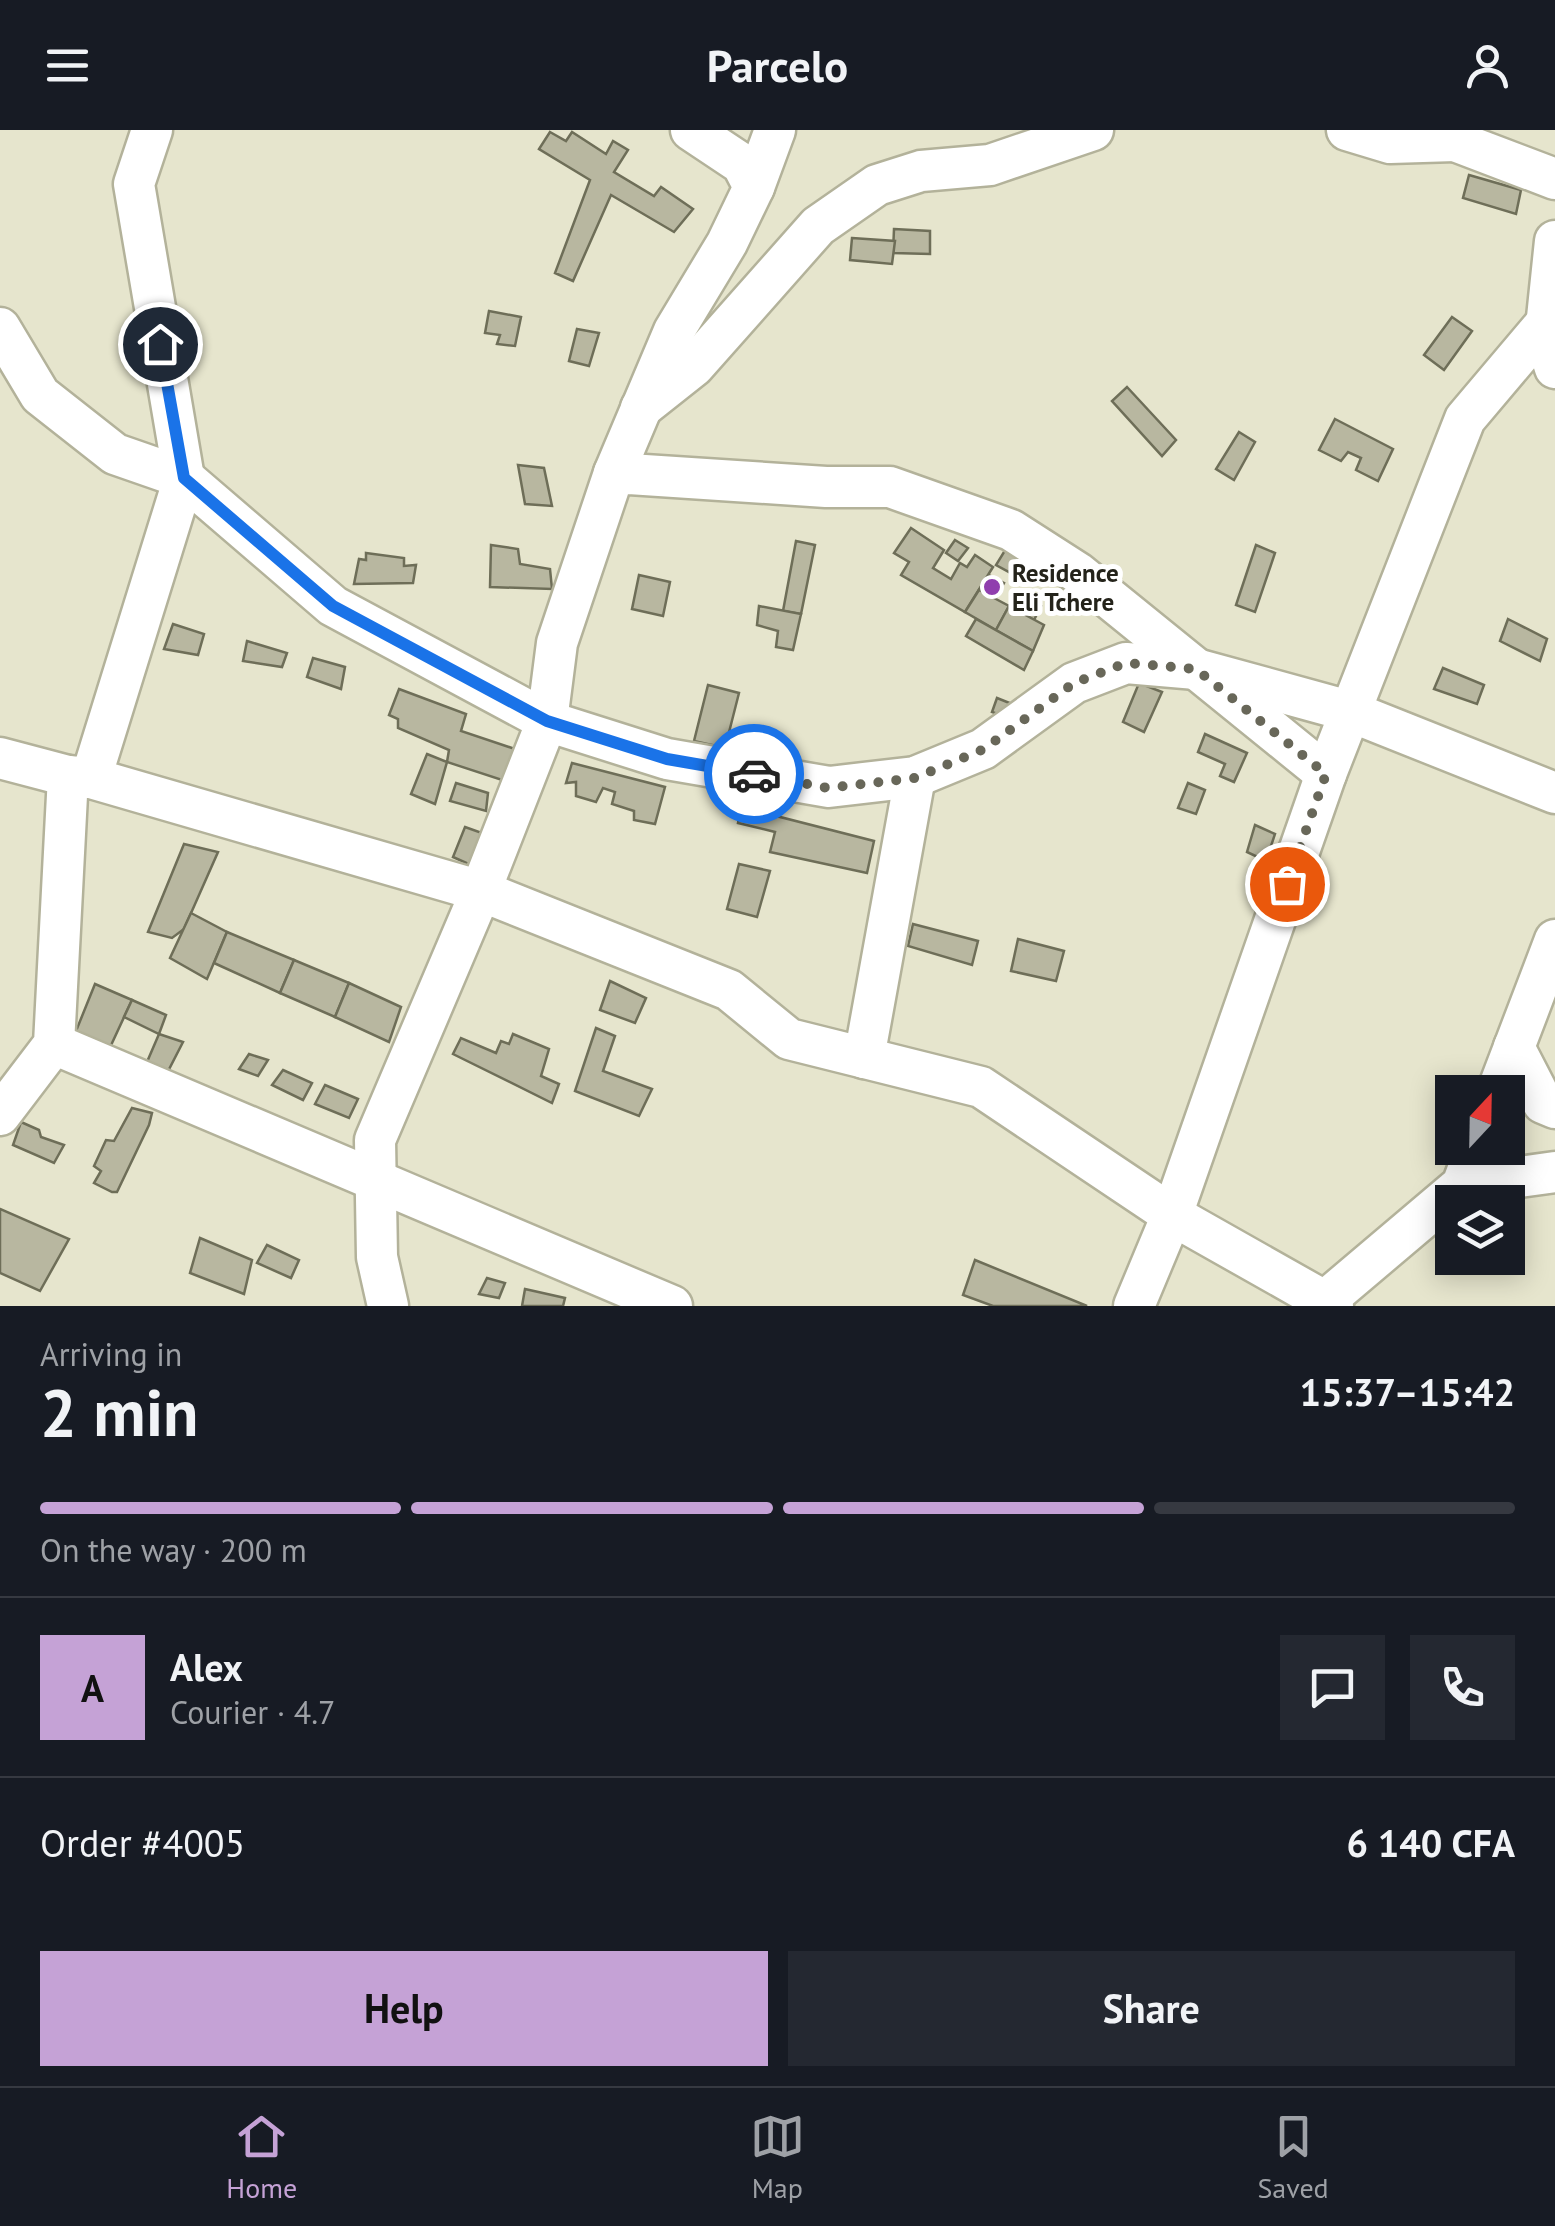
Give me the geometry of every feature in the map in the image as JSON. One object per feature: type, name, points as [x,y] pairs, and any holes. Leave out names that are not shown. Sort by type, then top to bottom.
[{"type":"street","points":[[0,1115],[54,1044],[80,777],[184,478],[134,184],[152,130]]},
{"type":"street","points":[[691,130],[742,164],[754,187]]},
{"type":"street","points":[[388,1306],[377,1257],[375,1140],[481,891],[547,721],[557,643],[614,473],[674,331],[726,243],[754,187],[775,130]]},
{"type":"street","points":[[641,408],[694,366],[818,226],[877,186],[921,171],[990,166],[1093,130]]},
{"type":"street","points":[[1348,130],[1390,143],[1456,135],[1555,179]]},
{"type":"street","points":[[1555,241],[1545,337],[1555,368]]},
{"type":"street","points":[[1134,1306],[1172,1215],[1349,711],[1465,419],[1547,322]]},
{"type":"street","points":[[0,328],[40,395],[115,454],[184,478],[333,606],[547,721],[667,759],[828,788],[915,778],[984,749],[1074,683],[1126,663],[1196,669],[1349,711],[1555,793]]},
{"type":"street","points":[[614,473],[826,486],[890,486],[1011,530],[1078,573],[1326,774]]},
{"type":"street","points":[[0,758],[80,777],[481,891],[729,990],[790,1039],[981,1087],[1172,1215],[1329,1304],[1435,1209]]},
{"type":"street","points":[[864,1058],[915,778]]},
{"type":"street","points":[[1503,1075],[1555,940]]},
{"type":"street","points":[[54,1044],[672,1306]]},
{"type":"street","points":[[1514,1047],[1542,1102],[1555,1108]]},
{"type":"street","points":[[1470,1165],[1462,1185],[1555,1172]]},
{"type":"building","points":[[550,132],[566,141],[572,132],[606,154],[613,141],[628,150],[614,172],[654,196],[661,187],[693,209],[674,232],[611,195],[573,281],[555,273],[590,180],[539,149]]},
{"type":"building","points":[[1469,175],[1521,190],[1516,214],[1463,198]]},
{"type":"building","points":[[894,229],[930,231],[930,254],[893,253]]},
{"type":"building","points":[[852,238],[895,241],[892,264],[850,260]]},
{"type":"building","points":[[489,311],[521,317],[515,346],[497,344],[500,335],[485,333]]},
{"type":"building","points":[[1452,317],[1472,331],[1444,370],[1424,355]]},
{"type":"building","points":[[577,329],[599,333],[589,366],[569,361]]},
{"type":"building","points":[[1127,387],[1176,440],[1162,456],[1112,401]]},
{"type":"building","points":[[1335,419],[1393,449],[1378,481],[1356,470],[1361,458],[1348,452],[1341,461],[1319,450]]},
{"type":"building","points":[[1239,432],[1255,442],[1234,480],[1216,469]]},
{"type":"building","points":[[518,465],[544,468],[552,506],[525,504]]},
{"type":"building","points":[[911,528],[944,550],[933,568],[951,579],[960,563],[967,567],[975,555],[993,567],[965,612],[901,575],[909,562],[894,553]]},
{"type":"building","points":[[1012,539],[1051,568],[1043,582],[1022,570],[1018,577],[996,565]]},
{"type":"building","points":[[955,540],[968,548],[958,561],[946,553]]},
{"type":"building","points":[[796,541],[815,545],[801,614],[783,611]]},
{"type":"building","points":[[491,545],[518,549],[520,564],[550,569],[552,589],[490,587]]},
{"type":"building","points":[[1256,545],[1275,553],[1255,612],[1236,605]]},
{"type":"building","points":[[366,553],[404,558],[404,566],[416,565],[413,583],[354,584],[359,559],[366,560]]},
{"type":"building","points":[[639,575],[670,582],[663,616],[632,609]]},
{"type":"building","name":"Residence Eli Tchere","points":[[989,575],[1004,583],[995,599],[979,590]]},
{"type":"building","points":[[979,590],[1009,606],[996,630],[965,612]]},
{"type":"building","points":[[1022,596],[1041,606],[1034,620],[1015,610]]},
{"type":"building","points":[[759,606],[801,614],[793,650],[776,647],[778,631],[757,625]]},
{"type":"building","points":[[1009,606],[1044,625],[1033,651],[996,630]]},
{"type":"building","points":[[976,619],[1033,651],[1024,670],[966,636]]},
{"type":"building","points":[[1508,619],[1547,639],[1540,661],[1500,641]]},
{"type":"building","points":[[173,624],[204,634],[198,655],[164,649]]},
{"type":"building","points":[[247,641],[287,653],[282,667],[243,661]]},
{"type":"building","points":[[313,658],[345,667],[341,689],[307,677]]},
{"type":"building","points":[[1443,668],[1484,685],[1477,704],[1434,689]]},
{"type":"building","points":[[1139,683],[1162,692],[1144,732],[1123,722]]},
{"type":"building","points":[[708,685],[739,693],[725,748],[694,741]]},
{"type":"building","points":[[399,689],[466,714],[461,731],[515,749],[502,780],[447,762],[449,750],[398,728],[398,719],[389,715]]},
{"type":"building","points":[[997,698],[1012,704],[1006,717],[992,712]]},
{"type":"building","points":[[1205,734],[1247,753],[1234,782],[1220,776],[1225,764],[1198,752]]},
{"type":"building","points":[[427,754],[447,762],[435,804],[411,794]]},
{"type":"building","points":[[572,763],[665,787],[655,824],[634,820],[634,811],[612,804],[615,792],[603,788],[596,802],[576,796],[576,782],[566,783]]},
{"type":"building","points":[[456,783],[488,793],[486,811],[450,801]]},
{"type":"building","points":[[1188,783],[1205,790],[1196,814],[1178,808]]},
{"type":"building","points":[[741,807],[874,841],[867,873],[770,852],[775,832],[738,823]]},
{"type":"building","points":[[1255,825],[1275,834],[1266,861],[1247,852]]},
{"type":"building","points":[[465,827],[482,833],[473,866],[453,857]]},
{"type":"building","points":[[184,844],[218,852],[184,929],[172,938],[148,932]]},
{"type":"building","points":[[739,864],[770,871],[757,917],[727,909]]},
{"type":"building","points":[[191,913],[227,932],[207,979],[170,958]]},
{"type":"building","points":[[913,924],[978,941],[972,965],[908,946]]},
{"type":"building","points":[[227,932],[294,960],[280,993],[214,963]]},
{"type":"building","points":[[1018,939],[1064,951],[1056,981],[1011,971]]},
{"type":"building","points":[[294,960],[349,983],[335,1017],[280,993]]},
{"type":"building","points":[[610,981],[646,998],[635,1023],[600,1010]]},
{"type":"building","points":[[349,983],[401,1007],[389,1042],[335,1017]]},
{"type":"building","points":[[95,984],[132,1000],[106,1056],[72,1041]]},
{"type":"building","points":[[132,1000],[166,1015],[159,1034],[124,1017]]},
{"type":"building","points":[[596,1028],[615,1036],[603,1071],[652,1089],[639,1116],[575,1091]]},
{"type":"building","points":[[159,1034],[183,1042],[164,1079],[144,1069]]},
{"type":"building","points":[[513,1034],[549,1049],[541,1076],[559,1084],[552,1103],[453,1054],[461,1038],[496,1053],[501,1041],[509,1044]]},
{"type":"building","points":[[249,1054],[268,1060],[258,1076],[239,1069]]},
{"type":"building","points":[[283,1070],[312,1083],[303,1100],[272,1085]]},
{"type":"building","points":[[325,1085],[358,1099],[349,1118],[315,1104]]},
{"type":"building","points":[[132,1108],[152,1113],[117,1192],[112,1192],[94,1183],[101,1171],[94,1166],[106,1140],[114,1141]]},
{"type":"building","points":[[21,1122],[39,1130],[41,1137],[64,1145],[54,1163],[13,1145]]},
{"type":"building","points":[[0,1209],[69,1239],[40,1291],[0,1273]]},
{"type":"building","points":[[200,1238],[252,1260],[244,1294],[190,1273]]},
{"type":"building","points":[[267,1245],[299,1260],[291,1278],[257,1263]]},
{"type":"building","points":[[975,1260],[1087,1306],[993,1306],[963,1295]]},
{"type":"building","points":[[487,1278],[505,1283],[499,1298],[479,1294]]},
{"type":"building","points":[[525,1289],[565,1298],[563,1306],[522,1306]]},
{"type":"way so far","points":[[754,774],[828,788],[915,778],[984,749],[1074,683],[1126,663],[1196,669],[1326,774],[1287,884]]},
{"type":"place","name":"Residence Eli Tchere","points":[[992,587]]},
{"type":"route","points":[[160,344],[184,478],[333,606],[547,721],[667,759],[754,774]]}]
